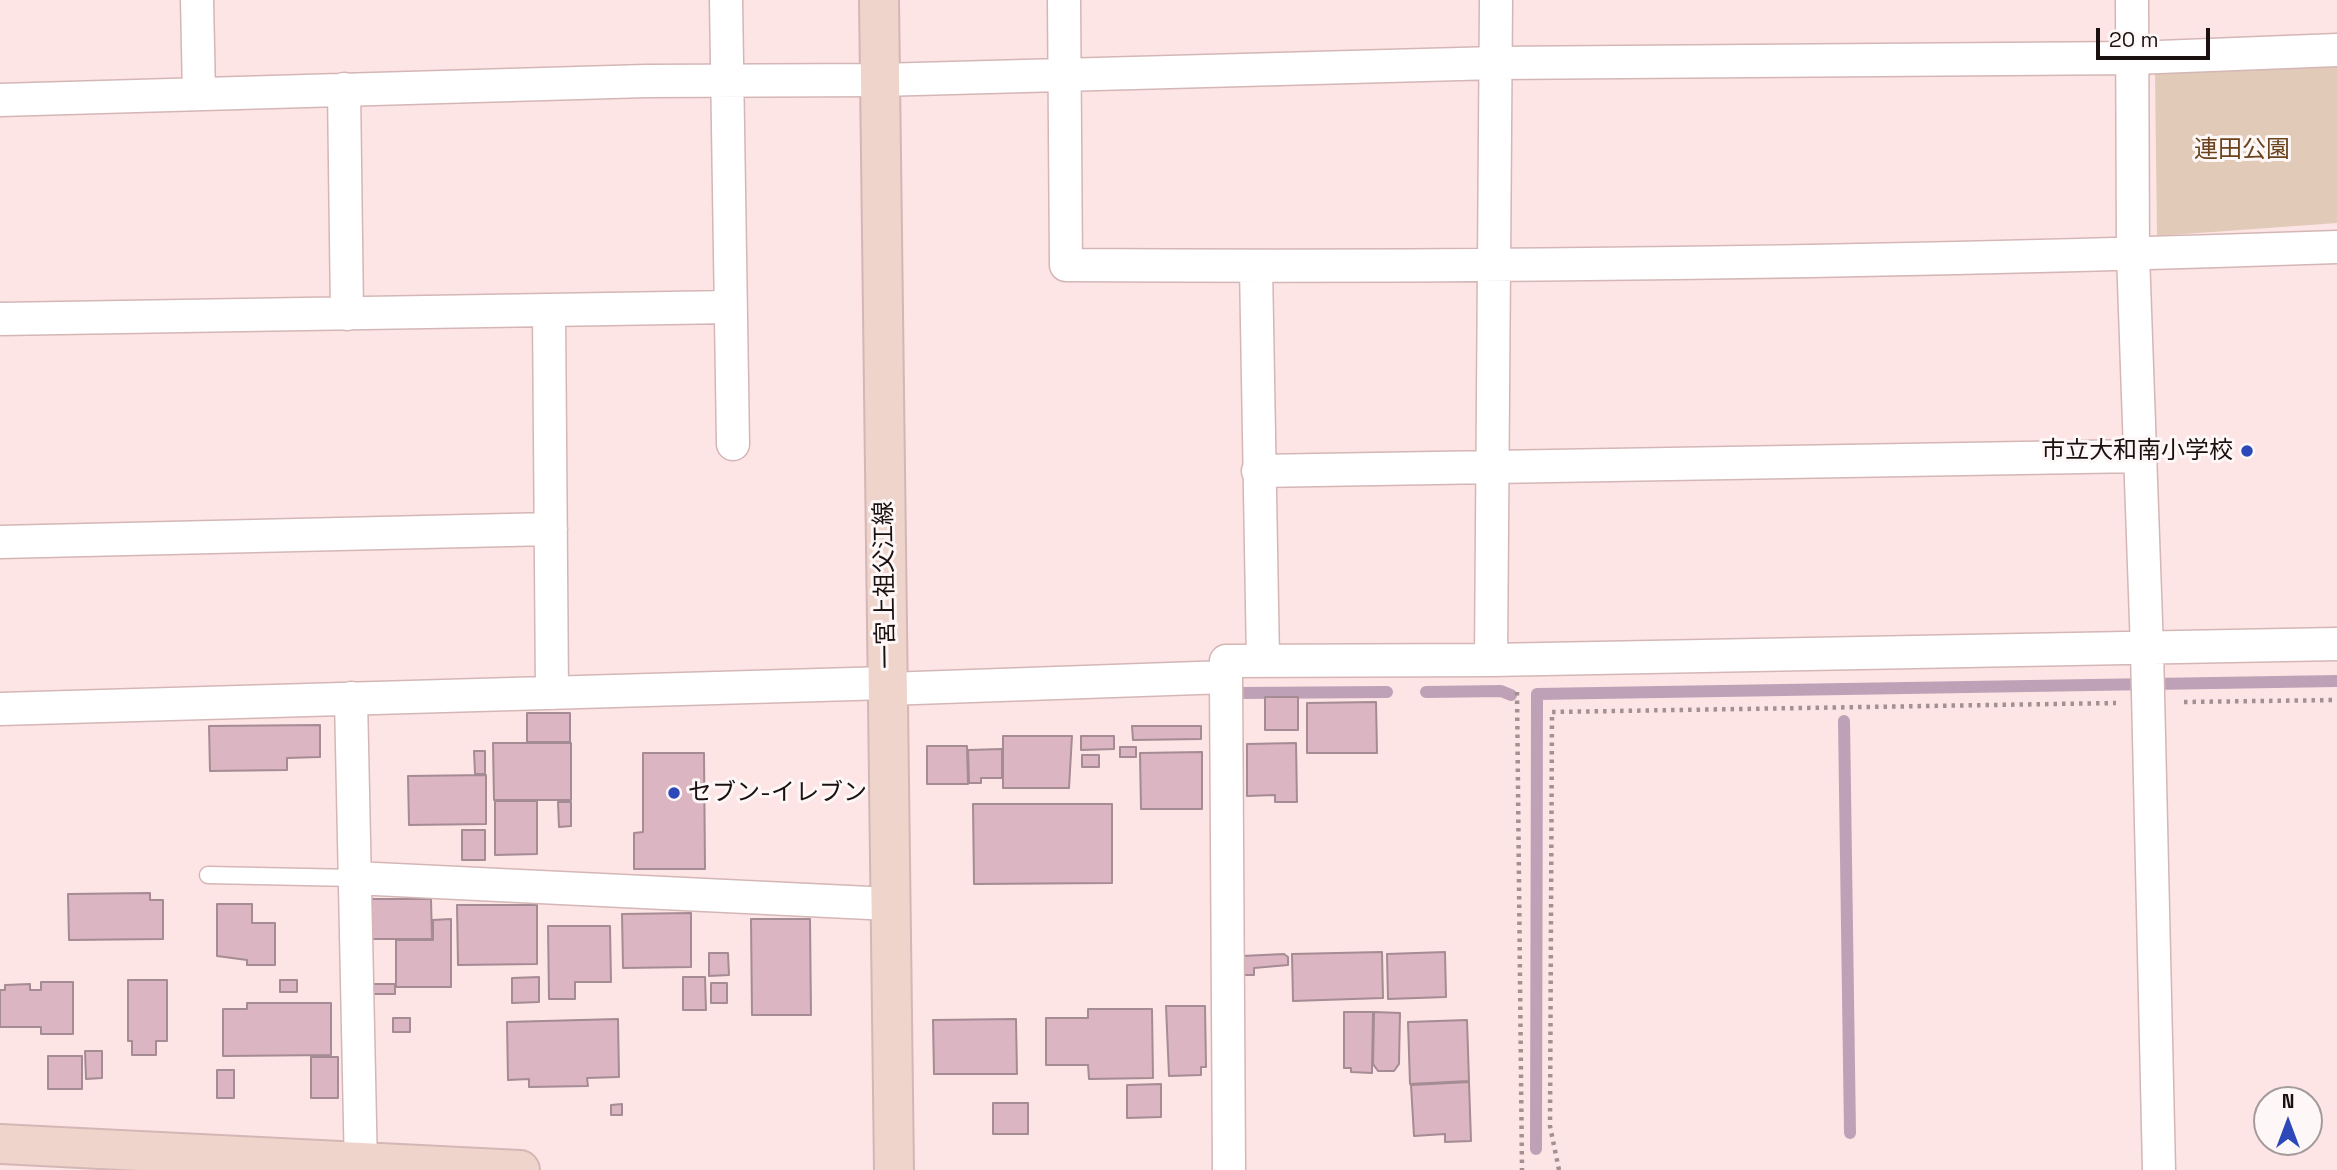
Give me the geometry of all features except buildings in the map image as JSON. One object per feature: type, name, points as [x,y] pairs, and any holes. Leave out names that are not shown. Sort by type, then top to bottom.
[{"type":"main road","name":"一宮上祖父江線","points":[[879,0],[894,1170]]},
{"type":"main road","points":[[0,1144],[361,1166],[520,1170]]},
{"type":"street","points":[[197,0],[199,94]]},
{"type":"street","points":[[726,0],[733,444]]},
{"type":"street","points":[[1063,0],[1066,265],[1495,265],[2133,254],[2337,247]]},
{"type":"street","points":[[1496,0],[1493,468],[1504,660]]},
{"type":"street","points":[[2132,0],[2133,254],[2148,681],[2159,1170]]},
{"type":"street","points":[[0,100],[344,89],[726,80],[880,80],[1496,63],[2134,58],[2337,50]]},
{"type":"street","points":[[344,89],[346,314]]},
{"type":"street","points":[[1255,266],[1263,661]]},
{"type":"street","points":[[0,319],[730,307]]},
{"type":"street","points":[[549,310],[552,693]]},
{"type":"street","points":[[1258,471],[2140,456]]},
{"type":"street","points":[[0,542],[551,529]]},
{"type":"street","points":[[1229,1170],[1226,661],[1504,660],[2148,681],[2337,644]]},
{"type":"street","points":[[0,709],[1226,677]]},
{"type":"street","points":[[351,698],[361,1166]]},
{"type":"street","points":[[355,878],[890,904]]},
{"type":"lane","points":[[208,875],[355,878]]},
{"type":"path","points":[[1504,660],[1522,1170]]},
{"type":"path","points":[[1559,1170],[1550,1126],[1552,712],[2148,681],[2337,700]]},
{"type":"green space","name":"連田公園","points":[[2337,67],[2337,223],[2157,236],[2155,73]]},
{"type":"waterway","points":[[1536,1149],[1537,694],[2337,681]]},
{"type":"waterway","points":[[1426,692],[1501,691],[1511,695]]},
{"type":"waterway","points":[[1239,693],[1387,692]]},
{"type":"waterway","points":[[1844,721],[1850,1133]]},
{"type":"place","name":"市立大和南小学校","points":[[2247,451]]},
{"type":"place","name":"セブン-イレブン","points":[[674,793]]}]
